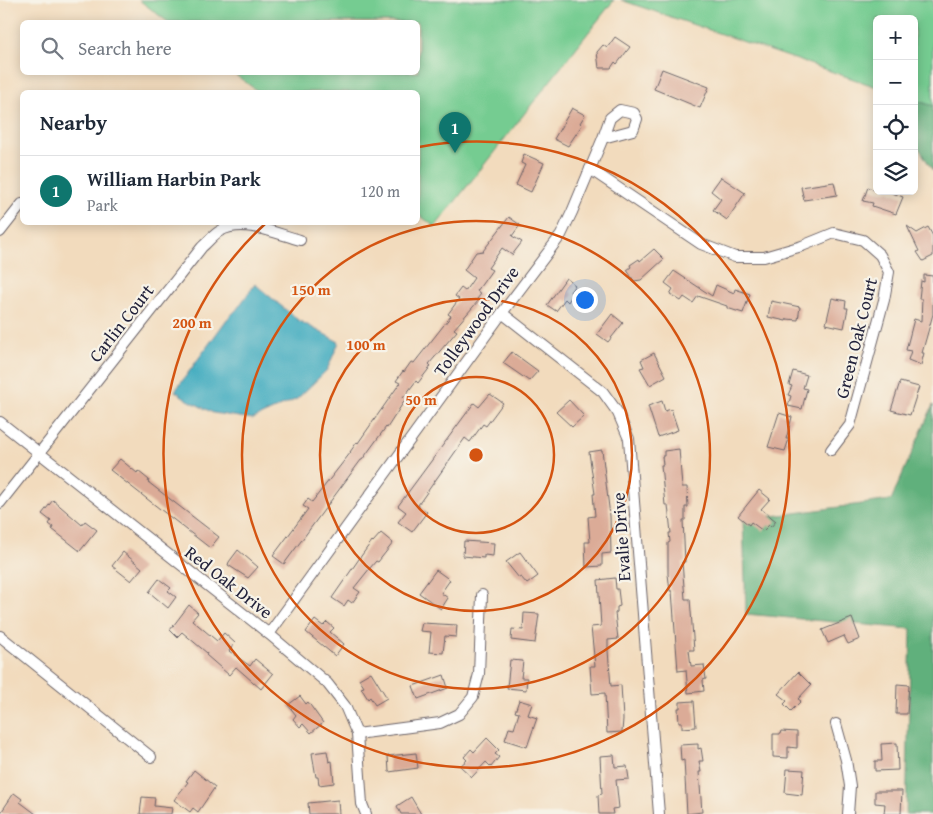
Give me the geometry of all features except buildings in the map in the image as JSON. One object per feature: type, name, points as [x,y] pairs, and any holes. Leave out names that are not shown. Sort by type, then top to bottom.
[{"type":"street","name":"Tolleywood Drive","points":[[269,634],[502,313],[561,235],[603,138]]},
{"type":"street","name":"Green Oak Court","points":[[590,169],[701,244],[734,257],[764,257],[802,246],[834,233],[863,240],[880,255],[889,272],[884,300],[850,425],[831,450]]},
{"type":"street","points":[[0,232],[20,207]]},
{"type":"street","name":"Carlin Court","points":[[0,503],[202,247],[220,231],[236,226],[253,227],[300,240]]},
{"type":"street","name":"Evalie Drive","points":[[502,313],[603,392],[618,413],[629,439],[659,814]]},
{"type":"street","name":"Red Oak Drive","points":[[0,422],[38,454],[269,634],[327,683],[345,706],[357,734],[362,804],[366,814]]},
{"type":"street","points":[[357,734],[440,723],[459,714],[473,697],[479,674],[482,595]]},
{"type":"street","points":[[0,636],[151,757]]},
{"type":"street","points":[[836,724],[850,786],[848,814]]},
{"type":"green space","points":[[139,0],[614,0],[435,227],[420,216],[420,90],[256,90],[236,75],[420,75],[420,20],[165,20]]},
{"type":"green space","points":[[621,0],[933,0],[933,106],[918,101],[918,15],[873,15],[873,86]]},
{"type":"green space","points":[[918,101],[933,106],[933,171],[918,147]]},
{"type":"green space","points":[[933,405],[933,814],[906,814],[911,629],[746,614],[743,520],[891,500]]},
{"type":"water","points":[[255,284],[298,320],[339,342],[327,370],[297,399],[253,419],[213,413],[175,391]]},
{"type":"place","name":"William Harbin Park","points":[[455,153]]}]
